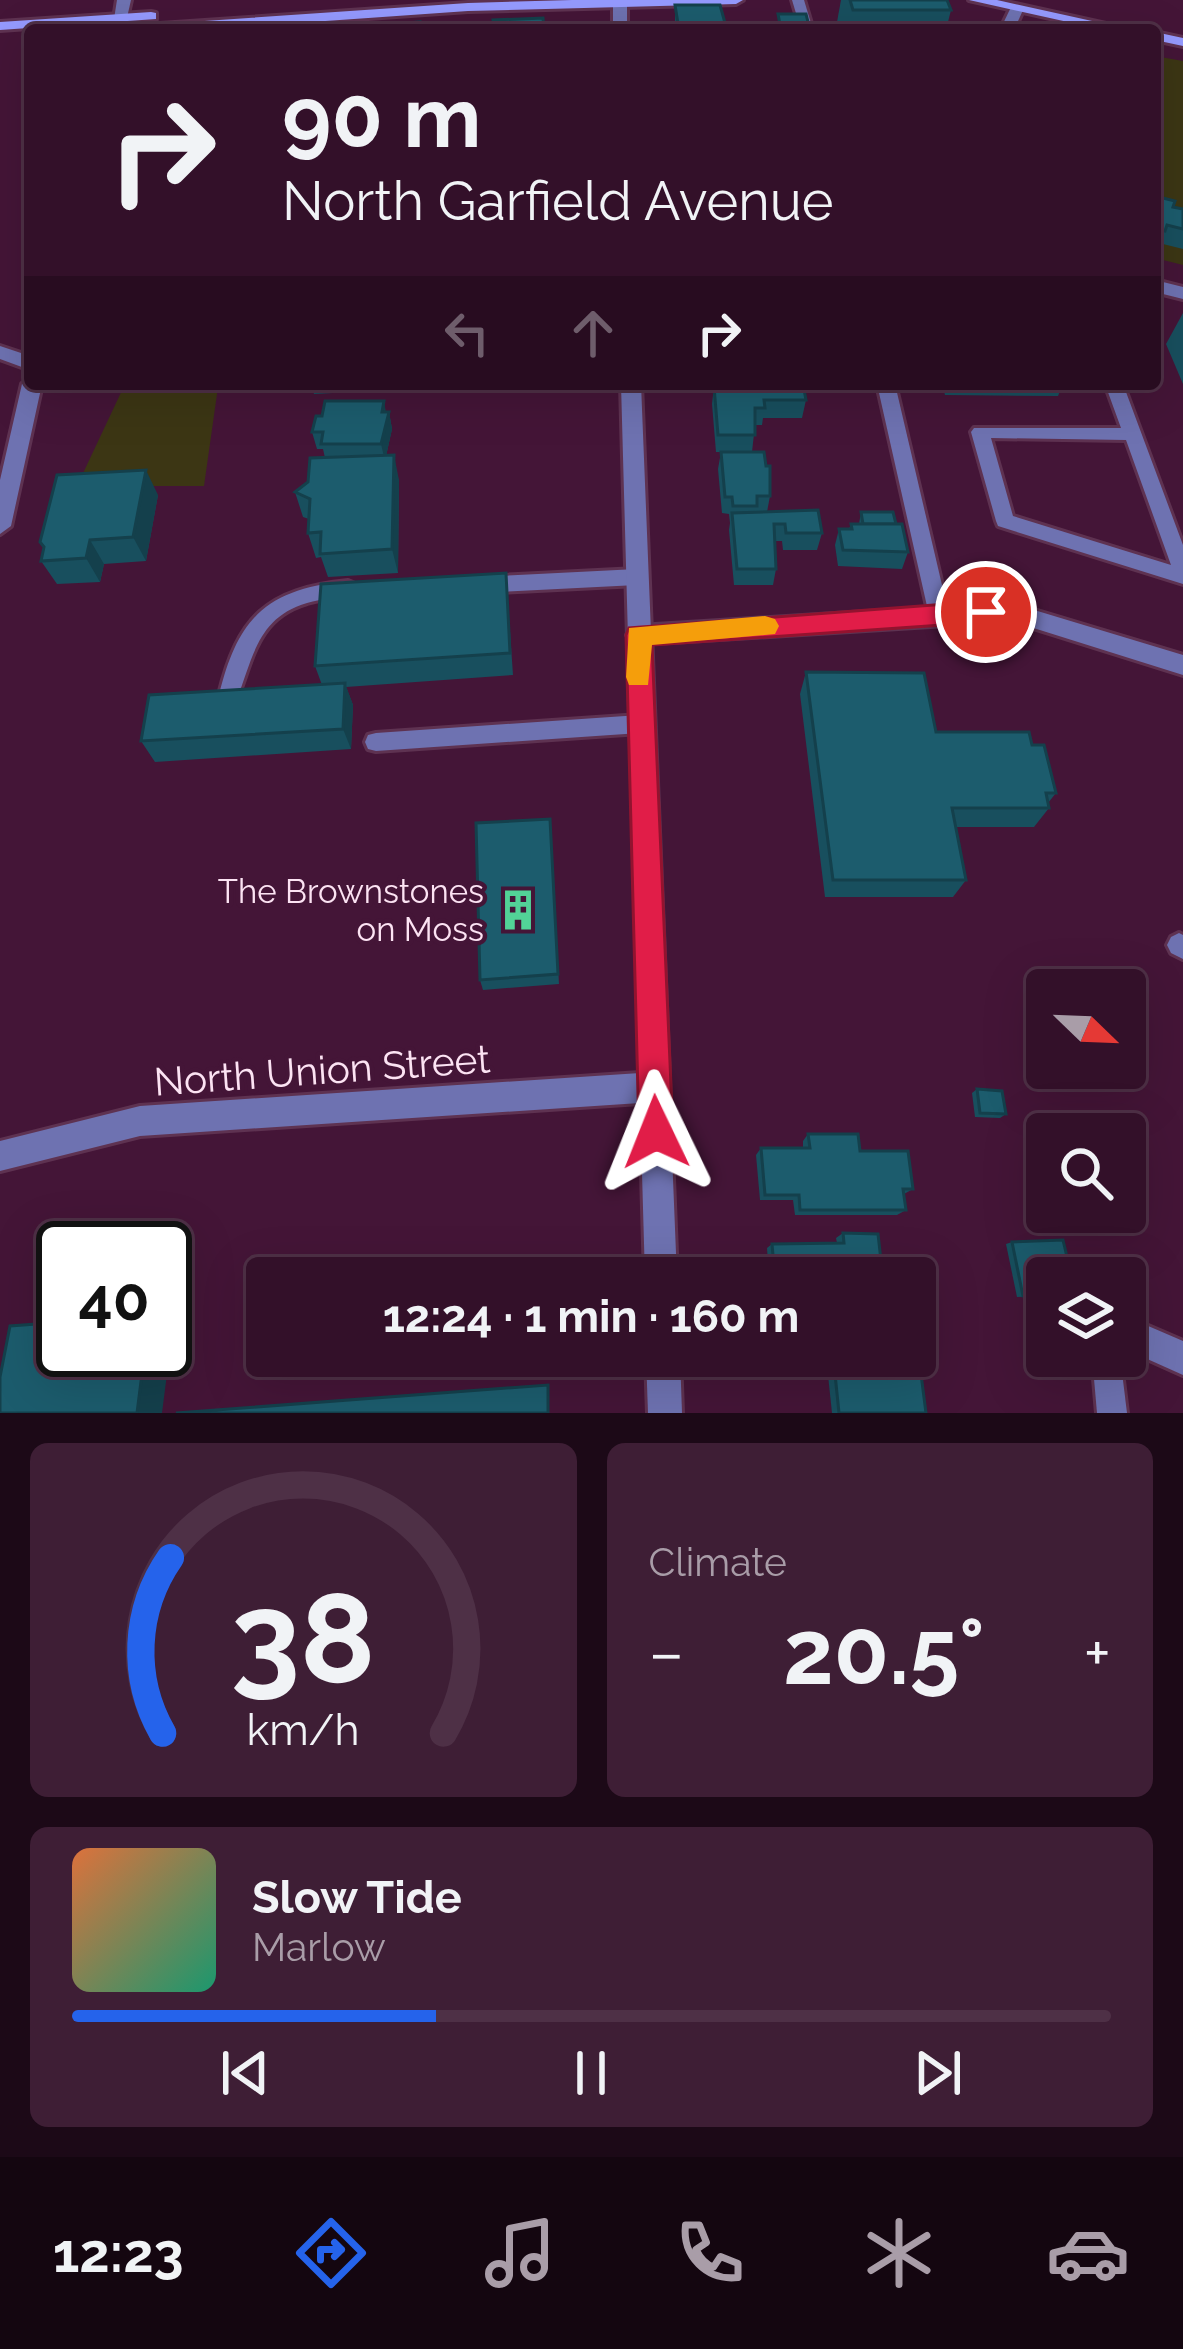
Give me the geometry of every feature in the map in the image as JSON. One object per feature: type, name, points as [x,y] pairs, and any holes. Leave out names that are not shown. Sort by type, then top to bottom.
[{"type":"main road","points":[[126,24],[368,0]]},
{"type":"main road","points":[[126,24],[736,0]]},
{"type":"main road","points":[[976,0],[1019,4],[1101,24]]},
{"type":"street","points":[[124,0],[126,24]]},
{"type":"street","points":[[0,526],[31,390]]},
{"type":"street","points":[[631,390],[660,1257]]},
{"type":"street","points":[[639,635],[939,615],[1028,615],[1183,665]]},
{"type":"street","name":"North Union Street","points":[[0,1156],[140,1121],[654,1087]]},
{"type":"street","points":[[1146,1341],[1183,1358]]},
{"type":"street","points":[[664,1377],[665,1413]]},
{"type":"lane","points":[[887,390],[939,615]]},
{"type":"lane","points":[[1116,390],[1183,574]]},
{"type":"lane","points":[[1132,434],[980,432],[1005,521],[1183,574]]},
{"type":"lane","points":[[449,586],[637,578]]},
{"type":"lane","points":[[229,695],[237,655],[257,622],[288,599],[326,590],[368,588]]},
{"type":"lane","points":[[376,742],[640,724]]},
{"type":"lane","points":[[1108,1377],[1112,1413]]},
{"type":"shaded area","points":[[1161,57],[1183,61],[1183,265],[1161,260]]},
{"type":"shaded area","points":[[122,390],[218,390],[204,486],[77,486]]},
{"type":"building","points":[[850,0],[947,0],[951,10],[853,10]]},
{"type":"building","points":[[675,5],[720,5],[725,24],[678,24]]},
{"type":"building","points":[[778,14],[806,14],[808,24],[780,24]]},
{"type":"building","points":[[543,18],[544,24],[493,24],[493,20]]},
{"type":"building","points":[[1161,198],[1183,209],[1183,229],[1167,225],[1161,230]]},
{"type":"building","points":[[714,390],[804,390],[806,400],[764,400],[765,408],[755,408],[755,435],[718,435]]},
{"type":"building","points":[[325,401],[384,401],[382,412],[389,412],[381,444],[321,444],[323,432],[312,432]]},
{"type":"building","points":[[721,452],[764,452],[766,466],[770,466],[770,496],[757,496],[757,506],[733,506],[732,497],[725,497]]},
{"type":"building","points":[[394,455],[392,549],[320,554],[321,532],[308,533],[310,499],[295,492],[308,482],[310,458]]},
{"type":"building","points":[[146,470],[133,537],[90,540],[86,558],[41,561],[44,547],[40,542],[57,475]]},
{"type":"building","points":[[818,510],[822,533],[786,533],[785,524],[774,524],[776,569],[737,569],[732,513]]},
{"type":"building","points":[[861,512],[893,512],[896,524],[863,524]]},
{"type":"building","points":[[851,524],[902,524],[908,552],[843,550],[839,529],[852,529]]},
{"type":"building","points":[[506,573],[510,653],[315,666],[321,584]]},
{"type":"building","points":[[806,672],[924,673],[936,732],[1029,732],[1032,745],[1044,745],[1056,793],[1046,793],[1049,808],[952,808],[966,880],[833,880]]},
{"type":"building","points":[[345,683],[343,729],[141,741],[149,695]]},
{"type":"building","name":"The Brownstones on Moss","points":[[550,819],[558,974],[480,980],[476,823]]},
{"type":"building","points":[[977,1089],[1002,1091],[1006,1114],[980,1113]]},
{"type":"building","points":[[808,1134],[858,1134],[860,1151],[908,1151],[913,1189],[903,1189],[906,1210],[800,1210],[799,1195],[765,1195],[761,1148],[810,1148]]},
{"type":"building","points":[[843,1233],[878,1234],[881,1257],[773,1257],[772,1244],[844,1243]]},
{"type":"building","points":[[1063,1240],[1067,1257],[1026,1257],[1023,1296],[1012,1242]]},
{"type":"building","points":[[36,1324],[36,1377],[142,1377],[137,1413],[0,1413],[0,1377],[10,1326]]},
{"type":"building","points":[[835,1377],[921,1377],[926,1413],[839,1413]]},
{"type":"building","points":[[548,1385],[548,1413],[176,1413]]},
{"type":"slow traffic","points":[[639,677],[639,635],[765,626]]},
{"type":"place","name":"The Brownstones on Moss","points":[[518,910]]},
{"type":"route","points":[[656,1132],[639,635],[986,612]]}]
